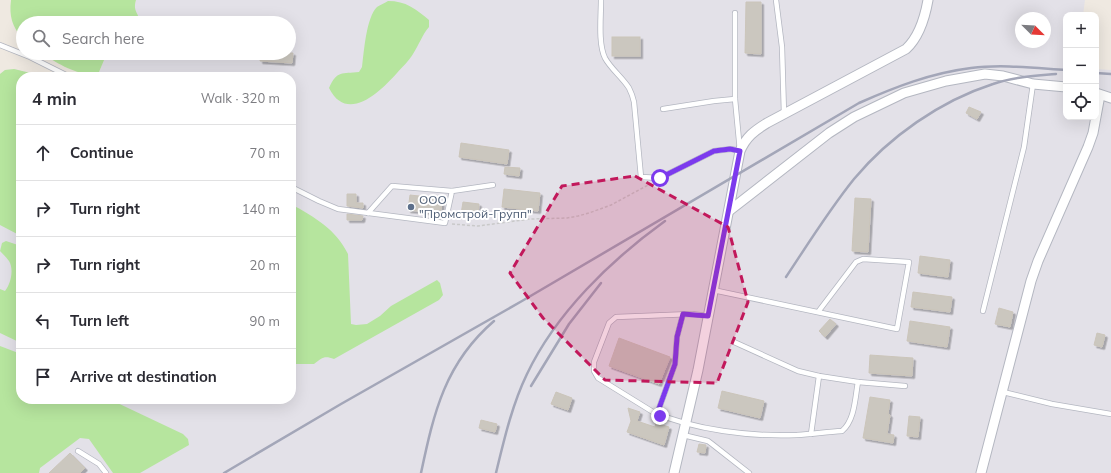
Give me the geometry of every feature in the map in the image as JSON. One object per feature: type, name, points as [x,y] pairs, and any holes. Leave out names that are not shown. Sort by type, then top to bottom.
[{"type":"street","points":[[674,473],[708,316],[740,151],[744,142],[755,131],[784,114],[906,49],[912,44],[916,37],[928,0]]},
{"type":"street","points":[[729,211],[829,133],[854,117],[904,93],[946,81],[985,74],[1003,76],[1033,84],[1063,87]]},
{"type":"street","points":[[1099,94],[1111,98]]},
{"type":"street","points":[[981,473],[1003,392],[1030,281],[1090,140],[1096,120]]},
{"type":"lane","points":[[601,0],[601,44],[603,52],[606,60],[628,87],[634,102],[640,177],[660,178],[714,151],[730,149],[740,151],[735,99],[735,12]]},
{"type":"lane","points":[[776,0],[782,47],[784,114]]},
{"type":"lane","points":[[0,45],[16,51]]},
{"type":"lane","points":[[36,60],[60,72]]},
{"type":"lane","points":[[983,311],[1024,147],[1033,84]]},
{"type":"lane","points":[[663,108],[714,100],[735,99]]},
{"type":"lane","points":[[368,213],[389,188],[395,186],[452,192],[494,185]]},
{"type":"lane","points":[[296,190],[338,209],[445,223],[452,192]]},
{"type":"lane","points":[[713,290],[897,329],[909,262],[863,259],[856,262],[818,312]]},
{"type":"lane","points":[[708,316],[683,314],[616,317],[611,319],[608,323],[594,362],[594,371],[598,378],[657,414],[685,424],[704,428],[756,434],[795,435],[842,431],[848,426],[851,420],[858,382]]},
{"type":"lane","points":[[657,414],[675,364],[677,337],[683,314]]},
{"type":"lane","points":[[734,342],[798,372],[858,382],[905,386]]},
{"type":"lane","points":[[811,434],[819,376]]},
{"type":"lane","points":[[1003,392],[1052,404],[1111,414]]},
{"type":"lane","points":[[682,435],[712,444],[749,473]]},
{"type":"lane","points":[[78,451],[93,460],[106,473]]},
{"type":"path","points":[[445,223],[478,226],[524,220],[578,216],[617,202],[660,178]]},
{"type":"highlighted area","points":[[635,176],[728,227],[748,302],[717,383],[605,380],[543,318],[510,273],[562,186]]},
{"type":"shaded area","points":[[136,0],[1085,0],[1083,12],[1063,12],[1063,120],[1099,120],[1099,69],[1111,70],[1111,473],[0,473],[0,74],[5,70],[14,69],[26,72],[16,72],[16,404],[296,404],[296,72],[99,72],[104,60],[296,60],[296,16],[137,16],[134,8]]},
{"type":"green space","points":[[11,0],[136,0],[135,8],[138,16],[16,16],[16,30],[10,11]]},
{"type":"green space","points":[[388,1],[400,2],[415,9],[429,20],[429,27],[424,33],[410,59],[390,81],[373,96],[354,104],[345,104],[336,98],[329,88],[335,78],[341,74],[359,72],[362,67],[370,19],[377,7]]},
{"type":"green space","points":[[52,60],[104,60],[99,72],[77,72]]},
{"type":"green space","points":[[14,69],[26,72],[16,72],[16,233],[0,225],[0,74],[5,70]]},
{"type":"green space","points":[[296,207],[324,224],[337,237],[348,254],[351,324],[367,324],[380,316],[391,306],[437,280],[440,283],[443,295],[439,300],[334,359],[325,357],[314,364],[296,364]]},
{"type":"green space","points":[[6,241],[16,244],[16,341],[0,333],[0,289],[5,291],[10,281],[12,272],[11,264],[0,251],[2,243]]},
{"type":"green space","points":[[0,346],[16,352],[16,404],[120,404],[183,434],[188,439],[189,445],[140,473],[113,473],[89,439],[80,438],[40,468],[39,473],[0,473]]},
{"type":"building","points":[[746,2],[761,2],[761,54],[745,53]]},
{"type":"building","points":[[612,37],[640,37],[640,56],[612,56]]},
{"type":"building","points":[[260,60],[292,60],[292,63]]},
{"type":"building","points":[[969,107],[981,112],[977,119],[966,113]]},
{"type":"building","points":[[461,143],[509,150],[507,164],[459,157]]},
{"type":"building","points":[[505,167],[520,168],[519,176],[504,174]]},
{"type":"building","points":[[504,189],[540,193],[538,211],[502,207]]},
{"type":"building","points":[[347,194],[356,194],[356,203],[363,203],[363,208],[347,206]]},
{"type":"building","points":[[410,195],[437,198],[437,201],[442,202],[441,210],[436,210],[436,213],[408,210]]},
{"type":"building","points":[[855,198],[871,199],[868,252],[852,251]]},
{"type":"building","points":[[463,202],[479,204],[478,216],[461,214]]},
{"type":"building","points":[[347,214],[363,216],[362,220],[347,220]]},
{"type":"building","points":[[920,256],[950,260],[948,277],[918,273]]},
{"type":"building","points":[[913,292],[952,297],[950,312],[911,307]]},
{"type":"building","points":[[999,308],[1013,312],[1010,327],[995,324]]},
{"type":"building","points":[[830,319],[836,324],[825,337],[819,331]]},
{"type":"building","points":[[910,321],[950,327],[947,347],[907,341]]},
{"type":"building","points":[[1097,333],[1105,335],[1102,347],[1094,345]]},
{"type":"building","points":[[619,338],[670,357],[659,384],[609,366]]},
{"type":"building","points":[[870,355],[913,358],[912,376],[869,373]]},
{"type":"building","points":[[722,391],[764,401],[760,418],[718,408]]},
{"type":"building","points":[[556,392],[572,398],[568,410],[551,404]]},
{"type":"building","points":[[870,397],[890,400],[888,414],[890,415],[887,434],[894,435],[893,443],[863,438]]},
{"type":"building","points":[[628,408],[640,412],[637,421],[655,427],[656,423],[669,427],[664,445],[627,432],[631,421]]},
{"type":"building","points":[[909,416],[920,417],[918,437],[907,436]]},
{"type":"building","points":[[481,420],[497,424],[495,432],[479,428]]},
{"type":"building","points":[[699,444],[706,445],[705,453],[697,452]]},
{"type":"building","points":[[70,453],[85,468],[80,473],[49,473]]},
{"type":"railway","points":[[224,473],[341,404],[522,301],[859,103],[914,81],[956,70],[995,66],[1063,70]]},
{"type":"railway","points":[[1099,73],[1111,74]]},
{"type":"railway","points":[[786,277],[827,215],[854,179],[899,135],[935,110],[973,91],[1008,80],[1056,74]]},
{"type":"railway","points":[[496,473],[517,398],[527,374],[553,330],[569,309],[605,270],[665,221]]},
{"type":"railway","points":[[531,386],[569,324],[601,283]]},
{"type":"railway","points":[[421,473],[437,409],[453,371],[477,337],[494,321]]},
{"type":"place","name":"ООО \"Промстрой-Групп\"","points":[[411,207]]},
{"type":"route","points":[[660,178],[714,151],[723,149],[740,151],[708,316],[683,314],[677,337],[677,358],[657,414],[660,416]]}]
